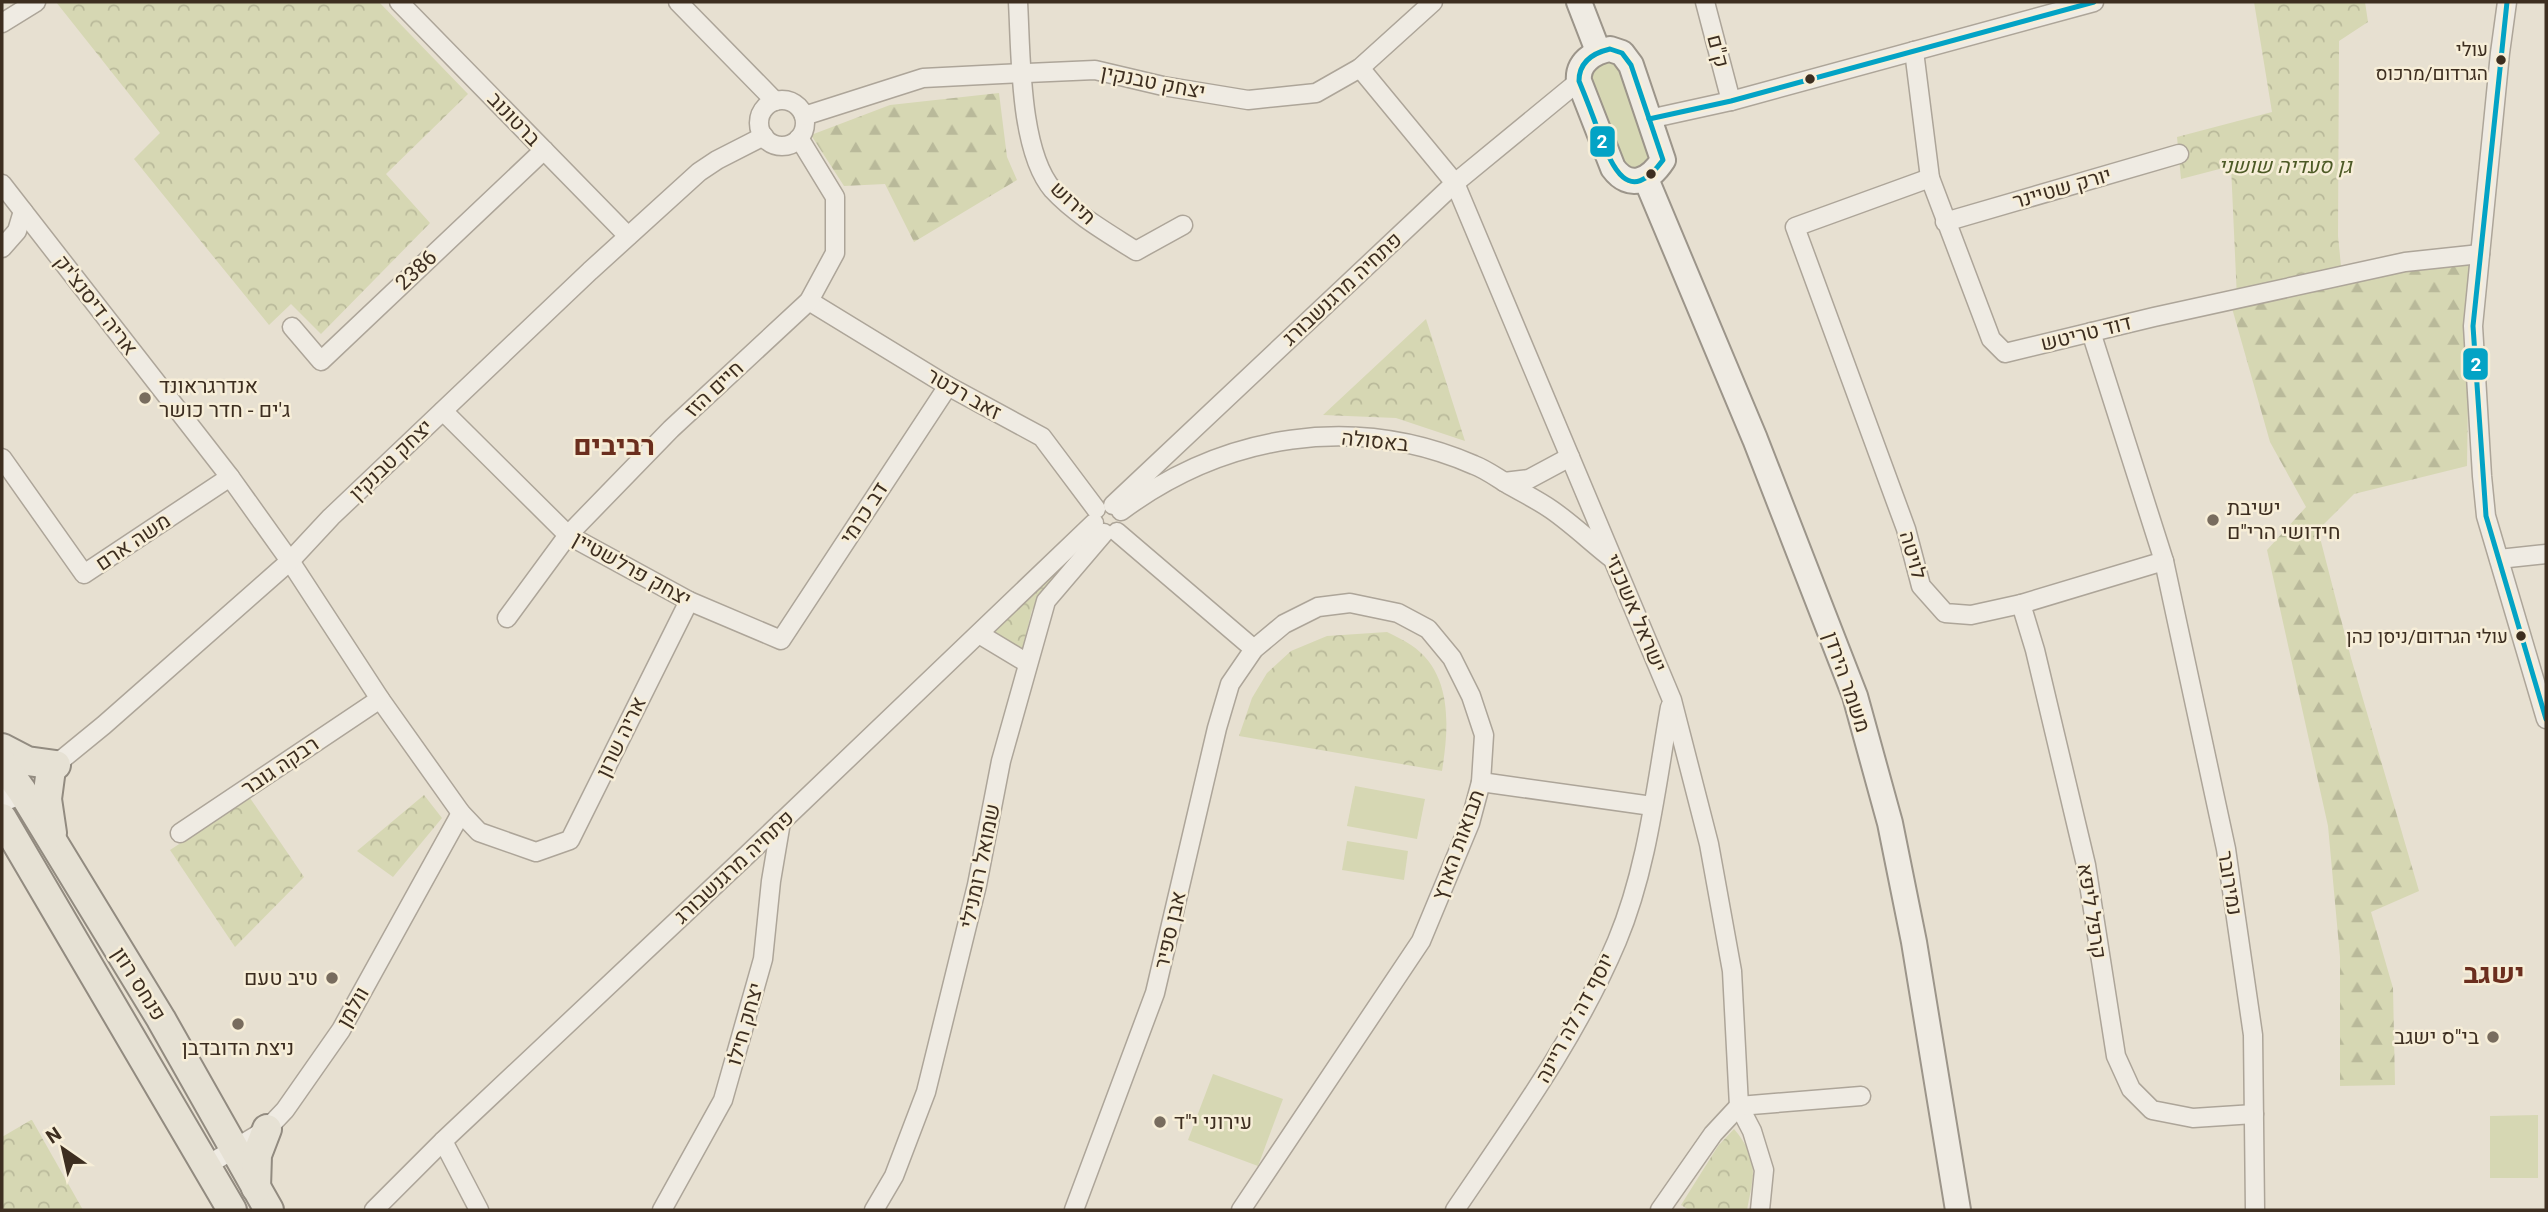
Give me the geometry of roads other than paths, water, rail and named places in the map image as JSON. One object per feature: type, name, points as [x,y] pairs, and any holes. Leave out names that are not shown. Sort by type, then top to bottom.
[{"type":"main road","points":[[2,748],[27,761],[53,767],[47,799],[51,830],[58,852]]},
{"type":"main road","name":"פנחס רוזן","points":[[2,763],[6,809],[42,887],[232,1210]]},
{"type":"main road","name":"פנחס רוזן","points":[[6,809],[58,852],[161,1019],[263,1199]]},
{"type":"main road","points":[[2,857],[23,868],[42,887]]},
{"type":"main road","points":[[263,1199],[257,1156],[267,1129]]},
{"type":"street","points":[[2,23],[36,2]]},
{"type":"street","name":"ברטונוב","points":[[399,2],[628,236]]},
{"type":"street","points":[[678,2],[775,101]]},
{"type":"street","name":"תירוש","points":[[1018,2],[1022,74],[1032,152],[1053,190],[1095,225],[1136,251],[1183,225]]},
{"type":"street","name":"יצחק טבנקין","points":[[804,116],[923,78],[1095,70],[1163,86],[1248,100],[1316,93],[1360,68],[1433,2]]},
{"type":"street","points":[[1579,2],[1598,51]]},
{"type":"street","name":"ק\"ם","points":[[1705,2],[1731,101]]},
{"type":"street","points":[[1649,119],[1731,101],[2094,2]]},
{"type":"street","points":[[2507,2],[2473,327],[2486,516],[2546,719]]},
{"type":"street","points":[[1598,51],[1622,53],[1631,65],[1664,160],[1646,179],[1630,181],[1619,176],[1613,168],[1579,81],[1578,72],[1585,61],[1598,51]]},
{"type":"street","name":"דוד טריטש","points":[[1914,51],[1930,178],[1991,339],[2005,353],[2405,262],[2480,254]]},
{"type":"street","name":"ישראל אשכנזי","points":[[1360,68],[1455,183],[1672,700],[1709,844],[1732,971],[1739,1105],[1752,1131],[1764,1170],[1760,1210]]},
{"type":"street","name":"פתחיה מרגנשבורג","points":[[374,1210],[443,1141],[979,634],[1108,519],[1455,183],[1579,81]]},
{"type":"street","points":[[775,101],[796,104],[804,116],[805,128],[799,138],[785,145],[770,142],[761,130],[761,116],[768,105],[775,101]]},
{"type":"street","name":"יצחק טבנקין","points":[[6,809],[290,561],[331,517],[699,172],[764,136]]},
{"type":"street","name":"חיים הזז","points":[[507,618],[568,535],[671,429],[809,301],[835,253],[835,197],[799,138]]},
{"type":"street","name":"2386","points":[[292,327],[321,361],[544,150]]},
{"type":"street","name":"יורק שטיינר","points":[[1945,222],[2179,153]]},
{"type":"street","name":"לויטה","points":[[1930,178],[1795,227],[1906,529],[1921,586],[1945,613],[1971,615],[2021,604],[2164,561]]},
{"type":"street","name":"משמר הירדן","points":[[1646,179],[1755,439],[1855,696],[1890,823],[1912,929],[1958,1210]]},
{"type":"street","name":"אריה דיסנצ'יק","points":[[2,184],[230,477],[290,561]]},
{"type":"street","points":[[2,248],[17,231],[23,211]]},
{"type":"street","name":"זאב רכטר","points":[[809,301],[948,386],[1042,437],[1108,519],[1254,649]]},
{"type":"street","points":[[2091,332],[2164,561]]},
{"type":"street","name":"דב כרמי","points":[[781,640],[948,386]]},
{"type":"street","name":"יצחק פרלשטיין","points":[[443,411],[568,535],[689,601],[781,640]]},
{"type":"street","name":"באסולה","points":[[1108,519],[1153,488],[1247,448],[1292,438],[1362,436],[1424,447],[1476,465],[1551,509],[1613,560]]},
{"type":"street","points":[[1504,482],[1529,479],[1570,457]]},
{"type":"street","name":"משה ארם","points":[[2,458],[84,574],[230,477]]},
{"type":"street","name":"שמואל רומנילי","points":[[874,1210],[894,1176],[926,1092],[977,885],[1001,761],[1046,601],[1108,519]]},
{"type":"street","points":[[2499,559],[2546,554]]},
{"type":"street","points":[[290,561],[380,699],[461,813]]},
{"type":"street","name":"נמירובר","points":[[2164,561],[2226,849],[2253,1034],[2255,1210]]},
{"type":"street","name":"אריה שרון","points":[[461,813],[479,832],[536,852],[570,841],[689,601]]},
{"type":"street","name":"תבואות הארץ","points":[[1241,1210],[1421,941],[1470,823],[1481,782],[1485,735],[1471,696],[1452,658],[1428,629],[1398,614],[1350,603],[1318,607],[1284,624],[1254,649]]},
{"type":"street","name":"קרפל ליפא","points":[[2021,604],[2035,650],[2085,865],[2116,1056],[2131,1089],[2152,1110],[2193,1118],[2254,1114]]},
{"type":"street","points":[[979,634],[1027,663]]},
{"type":"street","name":"אבן ספיר","points":[[1074,1210],[1155,993],[1217,728],[1230,684],[1254,649]]},
{"type":"street","name":"רבקה גובר","points":[[180,833],[380,699]]},
{"type":"street","name":"יוסף דה לה ריינה","points":[[1455,1210],[1558,1054],[1617,940],[1641,867],[1672,700]]},
{"type":"street","points":[[1481,782],[1653,806]]},
{"type":"street","name":"וולמן","points":[[206,1166],[267,1129],[285,1110],[341,1030],[461,813]]},
{"type":"street","name":"יצחק חילו","points":[[662,1210],[723,1100],[763,959],[771,881],[781,822]]},
{"type":"street","points":[[747,855],[771,881]]},
{"type":"street","points":[[1660,1210],[1713,1133],[1739,1105],[1861,1096]]},
{"type":"street","points":[[443,1141],[480,1210]]},
{"type":"place","name":"עולי הגרדום/מרכוס","points":[[2501,60]]},
{"type":"place","name":"אנדרגראונד ג'ים - חדר כושר","points":[[145,398]]},
{"type":"place","name":"ישיבת חידושי הרי\"ם","points":[[2213,520]]},
{"type":"place","name":"עולי הגרדום/ניסן כהן","points":[[2521,636]]},
{"type":"place","name":"טיב טעם","points":[[332,978]]},
{"type":"place","name":"ניצת הדובדבן","points":[[238,1024]]},
{"type":"place","name":"בי\"ס ישגב","points":[[2493,1037]]},
{"type":"place","name":"עירוני י\"ד","points":[[1160,1122]]},
{"type":"district","name":"רביבים","points":[[614,445]]},
{"type":"district","name":"ישגב","points":[[2494,973]]},
{"type":"park label","name":"גן סעדיה שושני","points":[[2285,166]]}]
